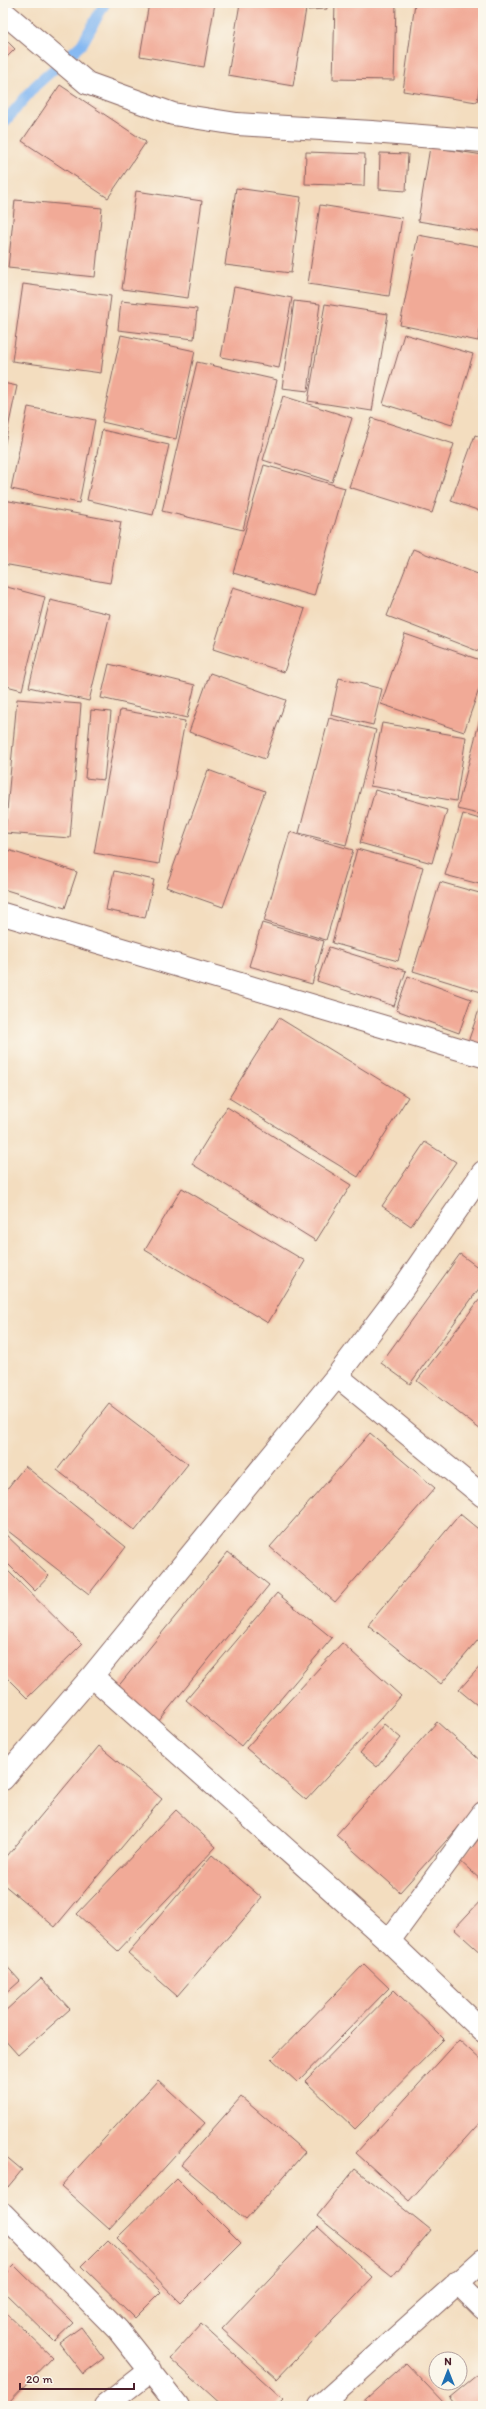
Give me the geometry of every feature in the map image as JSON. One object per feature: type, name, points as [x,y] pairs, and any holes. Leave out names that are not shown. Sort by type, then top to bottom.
[{"type":"street","points":[[10,19],[87,83],[173,114],[237,124],[372,132],[483,141]]},
{"type":"street","points":[[3,914],[483,1056]]},
{"type":"street","points":[[3,1779],[92,1676],[337,1376],[399,1294],[483,1172]]},
{"type":"street","points":[[337,1376],[483,1496]]},
{"type":"street","points":[[92,1676],[389,1941],[483,2031]]},
{"type":"street","points":[[389,1941],[483,1813]]},
{"type":"street","points":[[3,2214],[118,2330],[178,2406]]},
{"type":"street","points":[[320,2406],[483,2260]]},
{"type":"street","points":[[458,2282],[483,2308]]},
{"type":"street","points":[[105,2406],[151,2370]]},
{"type":"building","points":[[149,3],[215,3],[204,67],[140,56]]},
{"type":"building","points":[[240,3],[307,3],[293,86],[228,75]]},
{"type":"building","points":[[307,3],[326,3],[327,9],[308,10]]},
{"type":"building","points":[[335,3],[396,3],[394,80],[333,79]]},
{"type":"building","points":[[415,3],[483,3],[483,61],[477,102],[403,91]]},
{"type":"building","points":[[3,37],[15,49],[3,61]]},
{"type":"building","points":[[60,85],[146,142],[108,198],[22,141]]},
{"type":"building","points":[[430,147],[483,155],[483,232],[418,221]]},
{"type":"building","points":[[306,152],[365,154],[364,186],[305,184]]},
{"type":"building","points":[[380,153],[408,154],[406,191],[379,189]]},
{"type":"building","points":[[236,188],[301,197],[291,273],[225,265]]},
{"type":"building","points":[[136,191],[202,201],[188,298],[122,289]]},
{"type":"building","points":[[15,200],[102,208],[95,277],[8,268]]},
{"type":"building","points":[[320,205],[402,218],[389,296],[308,284]]},
{"type":"building","points":[[418,235],[483,247],[483,314],[478,341],[400,325]]},
{"type":"building","points":[[23,284],[111,296],[101,373],[12,361]]},
{"type":"building","points":[[234,287],[292,298],[279,368],[221,357]]},
{"type":"building","points":[[121,301],[197,309],[194,339],[118,330]]},
{"type":"building","points":[[294,301],[320,304],[308,391],[282,388]]},
{"type":"building","points":[[325,304],[388,314],[372,411],[308,401]]},
{"type":"building","points":[[404,334],[473,354],[452,425],[383,404]]},
{"type":"building","points":[[121,335],[195,351],[176,439],[102,422]]},
{"type":"building","points":[[197,362],[277,380],[243,530],[162,511]]},
{"type":"building","points":[[3,383],[17,386],[4,447],[3,447]]},
{"type":"building","points":[[283,396],[352,418],[332,482],[263,460]]},
{"type":"building","points":[[28,407],[95,420],[79,503],[11,489]]},
{"type":"building","points":[[372,418],[454,444],[432,513],[349,487]]},
{"type":"building","points":[[102,430],[169,445],[153,515],[87,500]]},
{"type":"building","points":[[475,435],[483,438],[483,512],[451,501]]},
{"type":"building","points":[[264,465],[345,488],[314,596],[233,573]]},
{"type":"building","points":[[4,500],[121,522],[110,583],[3,564]]},
{"type":"building","points":[[413,549],[483,576],[483,653],[387,616]]},
{"type":"building","points":[[3,586],[45,597],[22,690],[3,685]]},
{"type":"building","points":[[233,587],[305,609],[284,672],[213,649]]},
{"type":"building","points":[[50,600],[110,614],[89,701],[29,687]]},
{"type":"building","points":[[405,634],[483,661],[483,678],[464,732],[381,704]]},
{"type":"building","points":[[109,664],[195,685],[187,718],[101,698]]},
{"type":"building","points":[[210,673],[286,700],[265,759],[189,732]]},
{"type":"building","points":[[339,678],[382,689],[373,725],[331,715]]},
{"type":"building","points":[[17,699],[81,704],[70,838],[5,833]]},
{"type":"building","points":[[483,707],[483,815],[457,809]]},
{"type":"building","points":[[91,710],[111,712],[104,780],[85,778]]},
{"type":"building","points":[[120,710],[185,721],[159,864],[94,853]]},
{"type":"building","points":[[329,718],[376,730],[346,845],[299,833]]},
{"type":"building","points":[[382,723],[466,737],[456,801],[370,786]]},
{"type":"building","points":[[208,770],[265,791],[223,907],[166,887]]},
{"type":"building","points":[[375,790],[447,810],[432,863],[360,843]]},
{"type":"building","points":[[463,814],[483,820],[483,885],[445,875]]},
{"type":"building","points":[[290,832],[353,850],[326,940],[264,921]]},
{"type":"building","points":[[357,849],[423,867],[398,961],[332,943]]},
{"type":"building","points":[[8,850],[77,872],[65,908],[3,889],[3,865]]},
{"type":"building","points":[[114,871],[154,880],[145,918],[106,910]]},
{"type":"building","points":[[440,882],[483,894],[481,992],[413,971]]},
{"type":"building","points":[[262,923],[324,941],[312,984],[249,966]]},
{"type":"building","points":[[329,947],[406,971],[394,1006],[317,981]]},
{"type":"building","points":[[408,976],[471,999],[459,1033],[396,1010]]},
{"type":"building","points":[[480,1007],[483,1009],[483,1047],[468,1042]]},
{"type":"building","points":[[279,1018],[408,1097],[358,1177],[229,1098]]},
{"type":"building","points":[[227,1107],[351,1185],[316,1241],[192,1164]]},
{"type":"building","points":[[425,1142],[456,1162],[411,1226],[382,1206]]},
{"type":"building","points":[[182,1188],[305,1261],[268,1323],[145,1250]]},
{"type":"building","points":[[460,1254],[483,1271],[483,1283],[410,1384],[381,1363]]},
{"type":"building","points":[[483,1295],[483,1428],[481,1430],[417,1381]]},
{"type":"building","points":[[109,1404],[188,1464],[135,1531],[57,1470]]},
{"type":"building","points":[[370,1433],[435,1488],[335,1602],[270,1547]]},
{"type":"building","points":[[25,1466],[126,1547],[89,1594],[3,1527],[3,1494]]},
{"type":"building","points":[[460,1514],[483,1533],[483,1634],[441,1684],[368,1625]]},
{"type":"building","points":[[3,1532],[49,1576],[35,1591],[3,1559]]},
{"type":"building","points":[[228,1552],[269,1585],[158,1722],[116,1689]]},
{"type":"building","points":[[6,1569],[82,1644],[27,1698],[3,1674],[3,1573]]},
{"type":"building","points":[[277,1593],[332,1638],[241,1746],[186,1700]]},
{"type":"building","points":[[342,1643],[401,1696],[306,1800],[246,1748]]},
{"type":"building","points":[[483,1663],[483,1710],[459,1690]]},
{"type":"building","points":[[437,1722],[483,1763],[483,1800],[400,1892],[336,1835]]},
{"type":"building","points":[[384,1724],[401,1738],[377,1767],[360,1753]]},
{"type":"building","points":[[99,1746],[162,1799],[55,1927],[3,1884],[3,1861]]},
{"type":"building","points":[[176,1810],[216,1847],[118,1951],[77,1914]]},
{"type":"building","points":[[483,1835],[483,1882],[459,1860]]},
{"type":"building","points":[[212,1855],[262,1898],[177,1996],[128,1953]]},
{"type":"building","points":[[483,1898],[483,1955],[454,1929]]},
{"type":"building","points":[[3,1962],[20,1981],[3,1996]]},
{"type":"building","points":[[364,1964],[389,1988],[297,2082],[272,2059]]},
{"type":"building","points":[[41,1978],[70,2009],[18,2055],[3,2038],[3,2013]]},
{"type":"building","points":[[394,1990],[444,2039],[355,2129],[305,2081]]},
{"type":"building","points":[[459,2040],[483,2062],[483,2119],[409,2201],[356,2153]]},
{"type":"building","points":[[158,2080],[205,2123],[109,2229],[61,2186]]},
{"type":"building","points":[[241,2097],[305,2152],[246,2220],[181,2165]]},
{"type":"building","points":[[3,2154],[22,2170],[3,2193]]},
{"type":"building","points":[[355,2169],[431,2230],[392,2277],[317,2216]]},
{"type":"building","points":[[177,2179],[241,2243],[181,2303],[117,2238]]},
{"type":"building","points":[[318,2227],[373,2278],[277,2379],[222,2329]]},
{"type":"building","points":[[108,2240],[161,2292],[135,2318],[82,2266]]},
{"type":"building","points":[[14,2265],[73,2323],[54,2341],[3,2291],[3,2276]]},
{"type":"building","points":[[3,2310],[52,2357],[5,2406],[3,2406]]},
{"type":"building","points":[[201,2324],[283,2399],[276,2406],[223,2406],[170,2358]]},
{"type":"building","points":[[81,2327],[104,2358],[83,2374],[59,2343]]},
{"type":"building","points":[[406,2363],[428,2386],[428,2391],[433,2391],[444,2403],[441,2406],[358,2406]]},
{"type":"building","points":[[483,2370],[483,2406],[455,2406],[449,2398],[458,2391],[468,2391],[468,2382]]},
{"type":"waterway","points":[[3,124],[35,86],[82,44],[105,3]]}]
